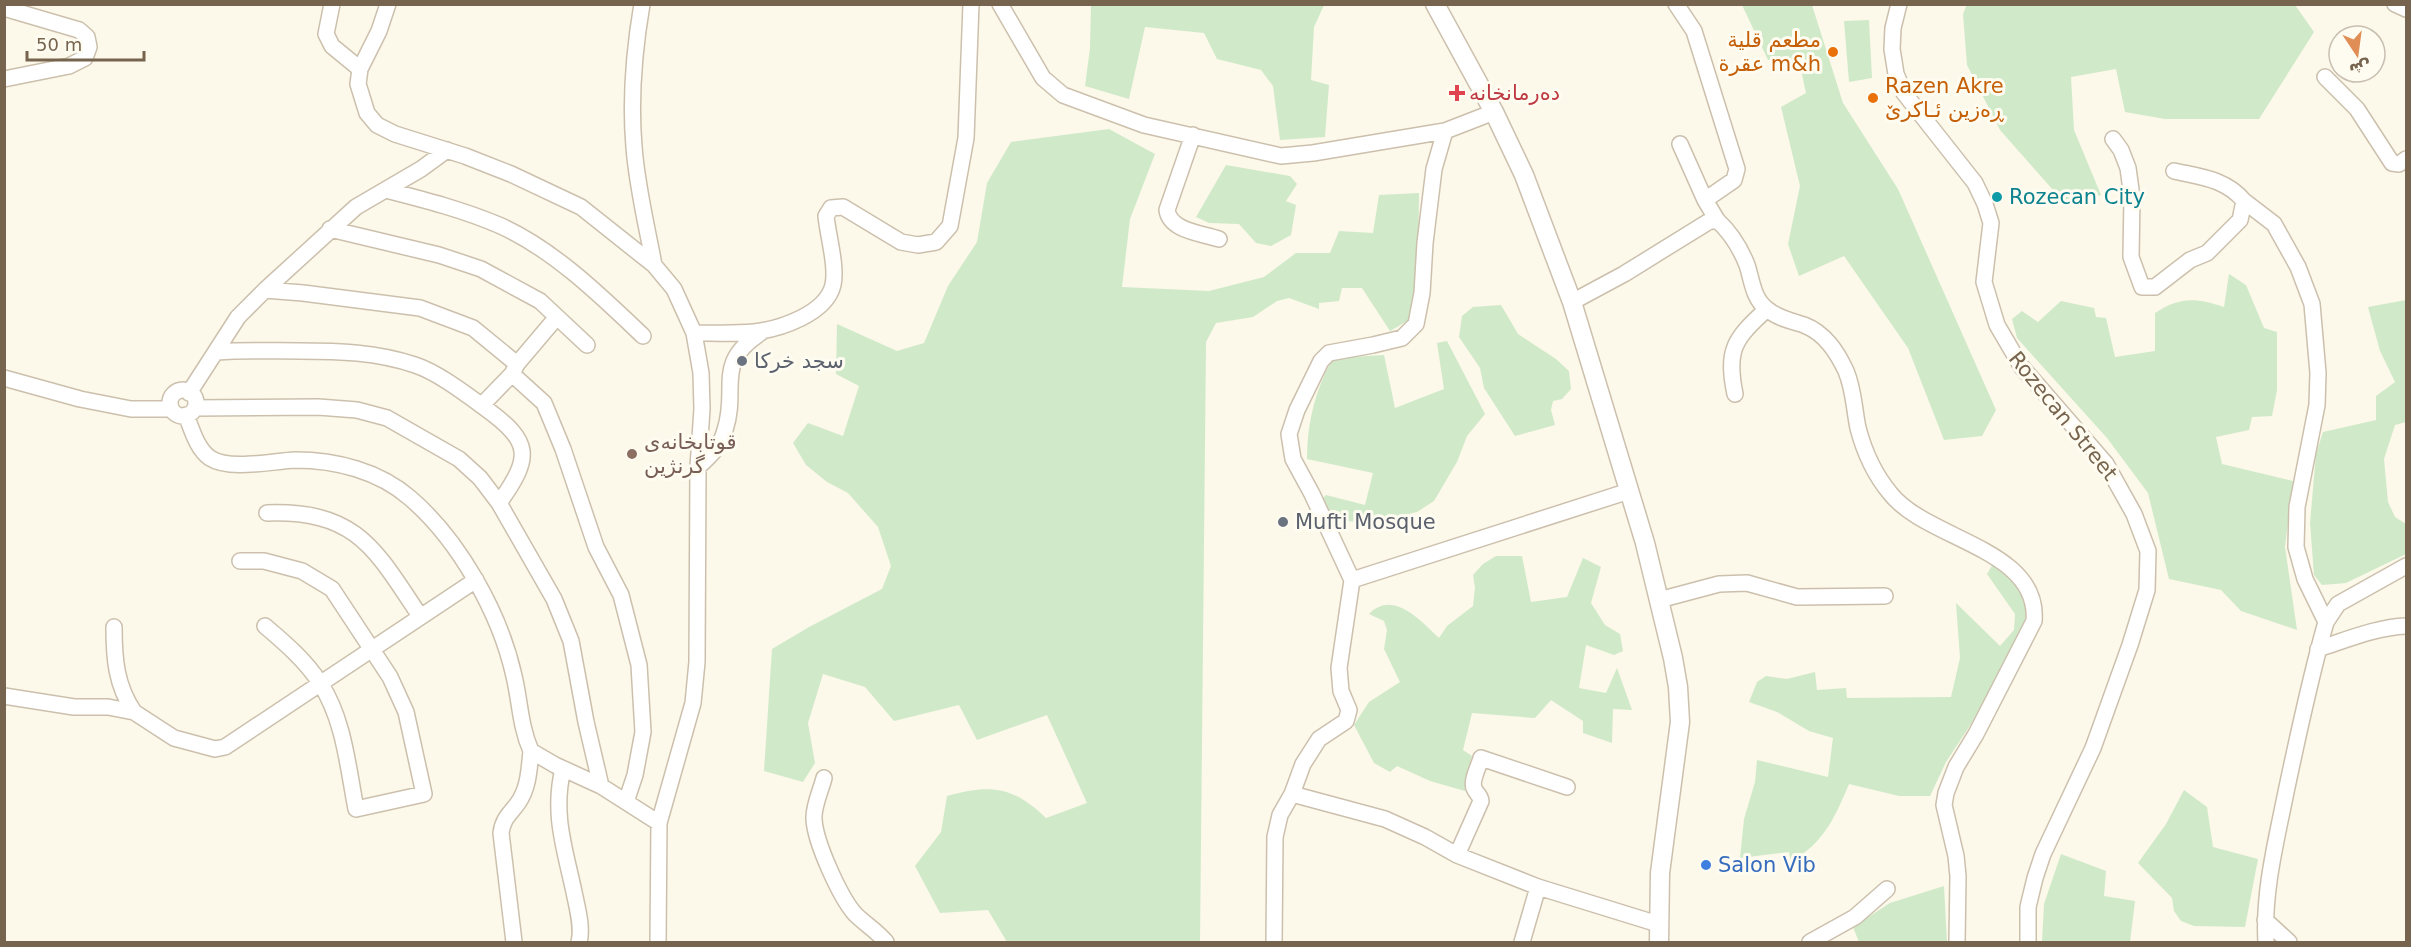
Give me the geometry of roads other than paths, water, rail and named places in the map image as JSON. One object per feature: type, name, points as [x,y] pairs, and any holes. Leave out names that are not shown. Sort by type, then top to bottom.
[{"type":"street","points":[[332,4],[326,34],[332,46],[360,69]]},
{"type":"street","points":[[388,4],[379,31],[360,69],[358,84],[367,113],[377,125],[395,134],[447,150],[511,174],[582,207],[654,266],[674,289],[694,333],[701,373],[702,409],[698,467],[697,662],[693,703],[659,823],[658,942]]},
{"type":"street","points":[[642,4],[637,32],[633,88],[634,148],[654,266]]},
{"type":"street","points":[[694,333],[766,330],[805,315],[821,305],[832,288],[834,276],[826,216],[831,208],[843,207],[893,238],[918,245],[936,242],[950,226],[966,138],[970,4]]},
{"type":"street","points":[[1000,4],[1043,78],[1063,96],[1144,125],[1281,156],[1313,153],[1445,131],[1494,112]]},
{"type":"street","points":[[1435,4],[1494,112],[1524,175],[1572,302],[1645,543],[1673,658],[1680,722],[1660,873],[1659,942]]},
{"type":"street","points":[[1676,4],[1694,31],[1737,169],[1734,180],[1705,200]]},
{"type":"street","name":"Rozecan Street","points":[[1899,4],[1893,28],[1892,49],[1896,74],[1904,93],[1975,183],[1991,223],[1984,282],[1997,325],[2021,366],[2106,464],[2134,514],[2148,551],[2147,590],[2130,645],[2093,747],[2043,854],[2035,878],[2028,906],[2028,942]]},
{"type":"street","points":[[2395,4],[2406,9]]},
{"type":"street","points":[[4,8],[79,30],[87,37],[89,47],[85,58],[69,66],[4,78]]},
{"type":"street","points":[[2325,77],[2357,109],[2392,163],[2398,164],[2406,159]]},
{"type":"street","points":[[1274,942],[1275,837],[1280,815],[1292,794],[1303,764],[1319,739],[1346,721],[1349,710],[1341,691],[1339,668],[1352,580],[1293,459],[1289,434],[1302,400],[1322,361],[1329,353],[1401,338],[1416,324],[1422,293],[1425,243],[1434,169],[1445,131]]},
{"type":"street","points":[[1193,135],[1167,210],[1168,219],[1174,225],[1219,239]]},
{"type":"street","points":[[2113,139],[2121,150],[2128,168],[2132,197],[2131,256],[2142,287],[2155,287],[2190,260],[2207,253],[2240,220],[2244,201]]},
{"type":"street","points":[[1680,144],[1705,200],[1717,220],[1737,242],[1748,266],[1752,286],[1759,301],[1767,309],[1785,319],[1808,326],[1821,334],[1833,348],[1852,389],[1863,447],[1890,494],[1923,520],[2005,564],[2021,578],[2034,600],[2034,621],[1976,734],[1956,767],[1946,793],[1944,805],[1956,856],[1958,876],[1958,942]]},
{"type":"street","points":[[189,393],[238,317],[264,290],[356,207],[447,150]]},
{"type":"street","points":[[2174,171],[2218,182],[2235,190],[2244,201],[2274,224],[2298,267],[2312,304],[2318,373],[2317,405],[2297,507],[2296,547],[2305,579],[2326,622]]},
{"type":"street","points":[[386,190],[429,201],[502,227],[571,272],[643,336]]},
{"type":"street","points":[[1572,302],[1624,274],[1708,222],[1717,220]]},
{"type":"street","points":[[330,229],[440,255],[481,269],[540,302],[587,345]]},
{"type":"street","points":[[264,290],[396,304],[440,314],[473,328],[515,369],[544,403],[563,449],[596,547],[621,595],[639,665],[643,732],[635,775],[626,802]]},
{"type":"street","points":[[1735,394],[1730,368],[1732,354],[1738,340],[1767,309]]},
{"type":"street","points":[[482,405],[515,369],[556,318]]},
{"type":"street","points":[[698,467],[716,450],[726,430],[730,369],[734,358],[753,338],[766,330]]},
{"type":"street","points":[[217,352],[242,350],[350,351],[418,365],[482,405],[506,423],[519,439],[524,456],[516,480],[500,503]]},
{"type":"street","points":[[4,378],[131,410],[184,411],[318,407],[357,410],[387,418],[459,459],[480,478],[500,503],[554,599],[571,641],[601,786]]},
{"type":"street","points":[[184,411],[195,399],[189,393],[181,391],[174,394],[170,402],[184,411],[201,450],[218,462],[323,461],[372,475],[391,484],[425,512],[451,543],[476,580],[505,645],[514,676],[521,723],[531,751],[529,779],[518,803],[502,822],[501,832],[514,942]]},
{"type":"street","points":[[1352,580],[1629,491]]},
{"type":"street","points":[[267,513],[299,513],[343,524],[366,542],[420,616]]},
{"type":"street","points":[[240,561],[264,561],[302,571],[332,589],[390,677],[406,712],[424,794],[356,808],[338,722],[321,684],[296,654],[266,626]]},
{"type":"street","points":[[2266,942],[2265,920],[2276,842],[2318,649],[2326,622],[2338,604],[2406,566]]},
{"type":"street","points":[[4,696],[74,707],[108,707],[134,712],[174,738],[215,749],[225,747],[476,580]]},
{"type":"street","points":[[1659,600],[1719,584],[1747,584],[1797,597],[1885,596]]},
{"type":"street","points":[[2318,649],[2366,634],[2406,626]]},
{"type":"street","points":[[114,627],[118,680],[124,697],[134,712]]},
{"type":"street","points":[[531,751],[601,786],[659,823]]},
{"type":"street","points":[[1457,855],[1481,801],[1472,784],[1481,758],[1567,788]]},
{"type":"street","points":[[563,769],[557,804],[559,824],[577,905],[581,936],[579,942]]},
{"type":"street","points":[[824,778],[814,818],[819,844],[839,888],[855,914],[886,942]]},
{"type":"street","points":[[1292,794],[1384,819],[1425,837],[1457,855],[1538,887],[1658,924]]},
{"type":"street","points":[[1522,942],[1538,887]]},
{"type":"street","points":[[1810,942],[1855,917],[1887,890]]},
{"type":"street","points":[[2265,920],[2289,942]]},
{"type":"place","name":"مطعم قلية عقرة m&h","points":[[1833,52]]},
{"type":"place","name":"دەرمانخانە","points":[[1457,93]]},
{"type":"place","name":"Razen Akre ڕەزین ئـاکرێ","points":[[1873,98]]},
{"type":"place","name":"Rozecan City","points":[[1997,197]]},
{"type":"place","name":"سجد خركا","points":[[742,361]]},
{"type":"place","name":"قوتابخانەی گرنژین","points":[[632,454]]},
{"type":"place","name":"Mufti Mosque","points":[[1283,522]]},
{"type":"place","name":"Salon Vib","points":[[1706,865]]}]
